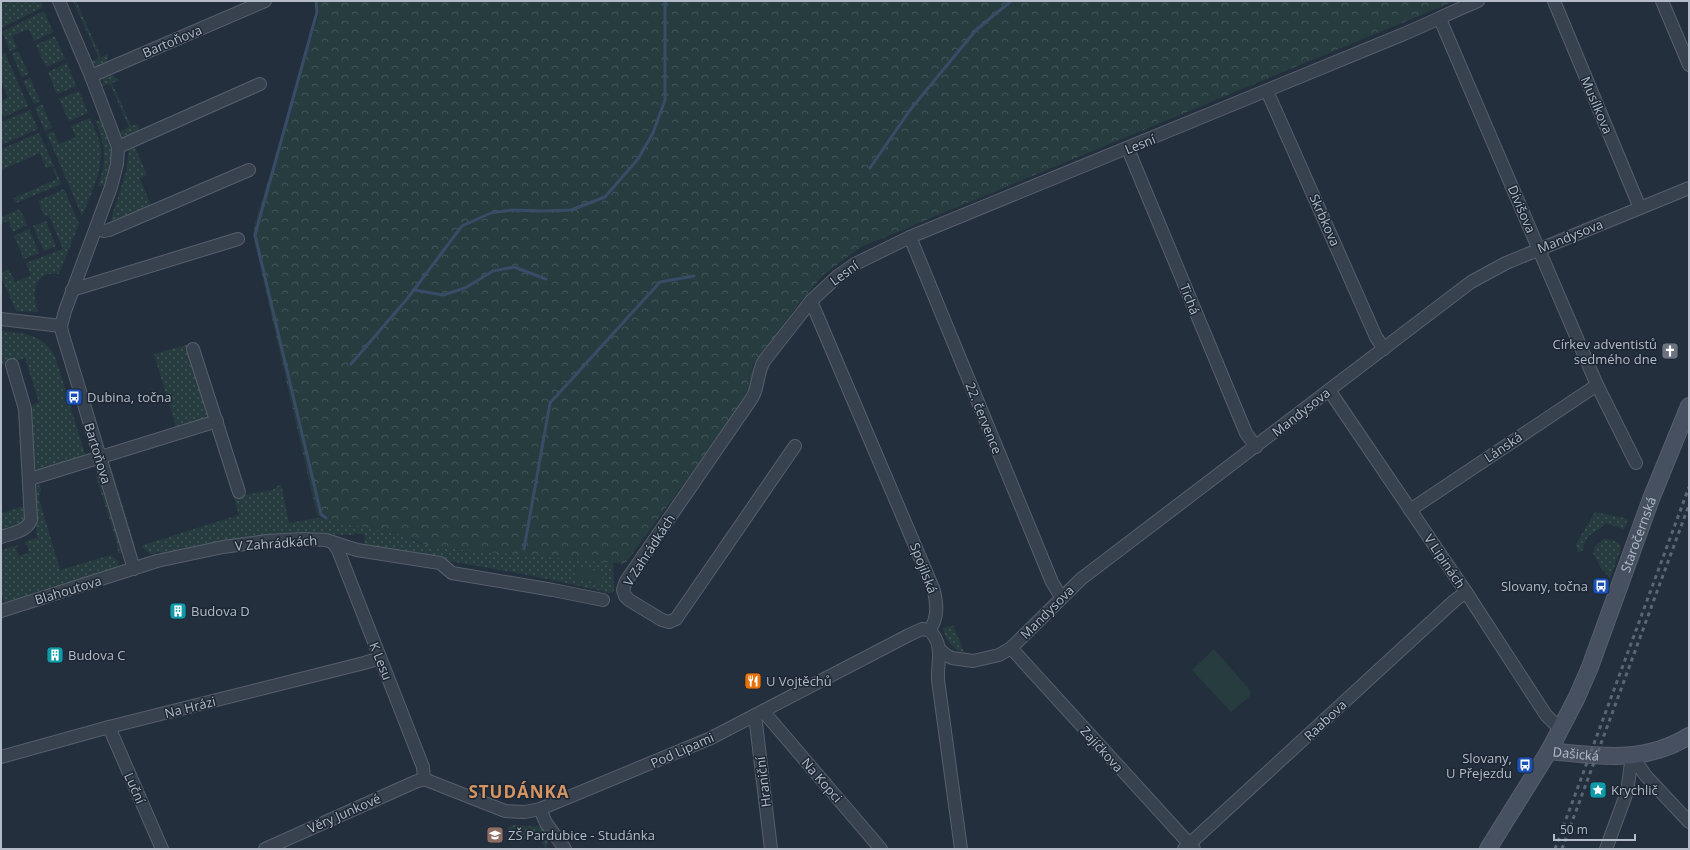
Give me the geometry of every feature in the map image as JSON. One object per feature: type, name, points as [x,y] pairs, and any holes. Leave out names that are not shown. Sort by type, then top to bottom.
[{"type":"main road","name":"Staročernská","points":[[1549,751],[1561,730],[1590,666],[1651,498],[1689,406]]},
{"type":"main road","name":"Dašická","points":[[1488,849],[1549,751],[1596,756],[1632,756],[1664,749],[1689,736]]},
{"type":"street","name":"Bartoňova","points":[[59,1],[92,76],[118,147],[115,174],[96,229],[64,311],[61,326],[63,338],[134,569]]},
{"type":"street","name":"Bartoňova","points":[[92,76],[251,4],[265,1]]},
{"type":"street","name":"Lesní","points":[[811,301],[847,269],[910,237],[1128,149],[1440,19],[1446,14],[1478,1]]},
{"type":"street","name":"Musílkova","points":[[1554,1],[1640,208]]},
{"type":"street","points":[[1662,1],[1689,65]]},
{"type":"street","name":"Divišova","points":[[1440,19],[1597,385],[1636,463]]},
{"type":"street","points":[[118,147],[260,84]]},
{"type":"street","name":"Skrbkova","points":[[1267,91],[1376,337],[1384,349]]},
{"type":"street","name":"Tichá","points":[[1128,149],[1246,433],[1256,447]]},
{"type":"street","points":[[96,229],[104,231],[108,230],[248,170]]},
{"type":"street","name":"Mandysova","points":[[939,649],[952,658],[973,661],[999,655],[1011,648],[1061,597],[1081,579],[1471,282],[1506,263],[1689,188]]},
{"type":"street","name":"22. července","points":[[910,237],[1052,582],[1061,597]]},
{"type":"street","points":[[72,290],[238,238]]},
{"type":"street","name":"V Zahrádkách","points":[[795,446],[676,619],[669,622],[662,620],[627,598],[623,590],[628,577],[752,398],[757,386],[760,369],[764,362],[811,301]]},
{"type":"street","name":"Spojilská","points":[[811,301],[933,588],[936,601],[936,614],[933,625],[929,630]]},
{"type":"street","points":[[1,319],[61,326]]},
{"type":"street","points":[[193,348],[239,492]]},
{"type":"street","points":[[1,537],[24,529],[29,524],[31,508],[26,408],[12,365]]},
{"type":"street","name":"Lánská","points":[[1410,510],[1597,385]]},
{"type":"street","name":"V Lipinách","points":[[1329,390],[1466,592],[1546,715],[1561,730]]},
{"type":"street","points":[[30,479],[217,422]]},
{"type":"street","name":"V Zahrádkách","points":[[134,569],[186,554],[253,543],[302,539],[326,540],[357,550],[440,563],[450,572],[456,574],[603,600]]},
{"type":"street","name":"K Lesu","points":[[333,543],[338,550],[423,767],[424,780]]},
{"type":"street","name":"Blahoutova","points":[[1,611],[134,569]]},
{"type":"street","name":"Raabova","points":[[1189,847],[1454,601],[1466,592]]},
{"type":"street","name":"Pod Lipami","points":[[424,780],[505,811],[526,812],[540,810],[712,738],[909,635],[922,629],[929,630]]},
{"type":"street","points":[[929,630],[934,635],[939,649],[940,656],[938,680],[961,849]]},
{"type":"street","name":"Zajíčkova","points":[[1011,648],[1189,847]]},
{"type":"street","name":"Na Hrázi","points":[[1,757],[109,727],[380,658]]},
{"type":"street","name":"Hraniční","points":[[759,713],[771,849]]},
{"type":"street","name":"Na Kopci","points":[[759,713],[881,849]]},
{"type":"street","name":"Luční","points":[[109,727],[162,849]]},
{"type":"street","points":[[1632,756],[1646,776],[1689,822]]},
{"type":"street","points":[[1606,849],[1627,792],[1632,756]]},
{"type":"street","name":"Věry Junkové","points":[[265,849],[415,782],[424,780]]},
{"type":"street","points":[[540,810],[546,823],[565,849]]},
{"type":"green space","points":[[1,1],[40,1],[43,7],[1,28]]},
{"type":"green space","points":[[73,1],[76,1],[101,57],[108,54],[107,63],[98,67],[91,62],[99,58]]},
{"type":"green space","points":[[317,1],[1455,1],[861,247],[823,275],[797,306],[753,365],[751,389],[744,401],[625,564],[431,547],[403,535],[326,520],[317,515],[253,235],[255,223],[319,14]]},
{"type":"green space","points":[[44,11],[53,32],[34,41],[29,29],[12,36],[17,48],[10,51],[2,32]]},
{"type":"green space","points":[[55,36],[65,59],[46,67],[36,45]]},
{"type":"green space","points":[[18,51],[29,74],[22,77],[12,54]]},
{"type":"green space","points":[[5,53],[28,106],[4,117],[1,111],[1,101],[8,97],[1,81],[1,55]]},
{"type":"green space","points":[[67,63],[76,86],[57,94],[48,72]]},
{"type":"green space","points":[[111,74],[119,80],[112,83],[131,126],[138,124],[139,128],[136,134],[127,138],[121,135],[120,132],[129,127],[110,84],[102,86],[103,78]]},
{"type":"green space","points":[[30,78],[40,101],[34,104],[23,81]]},
{"type":"green space","points":[[79,91],[88,113],[69,121],[59,99]]},
{"type":"green space","points":[[42,104],[52,128],[45,131],[35,108]]},
{"type":"green space","points":[[30,110],[38,129],[1,145],[1,122]]},
{"type":"green space","points":[[90,118],[100,144],[101,161],[94,185],[82,216],[47,134],[53,131],[59,144],[76,137],[71,126]]},
{"type":"green space","points":[[95,120],[105,122],[112,152],[107,185],[98,186],[103,168],[104,153]]},
{"type":"green space","points":[[39,133],[54,166],[46,168],[40,153],[1,170],[1,149]]},
{"type":"green space","points":[[134,145],[147,175],[140,179],[152,208],[111,223],[126,172],[129,147]]},
{"type":"green space","points":[[55,168],[61,184],[16,203],[14,198],[57,179],[53,169]]},
{"type":"green space","points":[[64,189],[79,224],[59,274],[44,276],[36,285],[35,298],[38,312],[16,311],[1,277],[1,273],[9,269],[15,282],[31,275],[26,263],[63,249],[49,215],[45,217],[38,201]]},
{"type":"green space","points":[[20,209],[27,225],[13,232],[8,221],[1,224],[1,217]]},
{"type":"green space","points":[[46,221],[56,246],[44,251],[33,226]]},
{"type":"green space","points":[[29,229],[39,253],[24,259],[14,236]]},
{"type":"green space","points":[[1,331],[26,334],[40,340],[52,351],[56,359],[85,454],[83,457],[41,471],[37,469],[32,462],[30,408],[39,402],[25,358],[1,365]]},
{"type":"green space","points":[[189,344],[208,410],[205,419],[177,430],[154,354]]},
{"type":"green space","points":[[111,467],[136,549],[130,538],[111,476]]},
{"type":"green space","points":[[95,473],[101,481],[121,547],[121,553],[118,553],[117,543]]},
{"type":"green space","points":[[39,484],[41,490],[39,499],[60,570],[111,555],[119,562],[116,568],[5,604],[1,592],[1,550],[17,545],[18,547],[16,548],[18,556],[29,553],[25,542],[37,538],[34,496],[35,490]]},
{"type":"green space","points":[[281,484],[289,523],[317,518],[403,535],[420,544],[613,563],[614,592],[609,593],[548,579],[425,557],[364,548],[365,535],[355,533],[354,535],[309,534],[162,556],[160,552],[151,554],[142,547],[143,545],[239,515],[234,497],[272,490]]},
{"type":"green space","points":[[25,506],[28,510],[21,525],[1,531],[1,512],[2,513]]},
{"type":"green space","points":[[1595,512],[1628,519],[1624,529],[1605,523],[1604,526],[1588,536],[1582,551],[1578,552],[1576,544]]},
{"type":"green space","points":[[1604,539],[1614,541],[1621,548],[1610,578],[1601,568],[1593,553],[1595,546]]},
{"type":"green space","points":[[576,567],[603,572],[601,583],[574,579]]},
{"type":"green space","points":[[953,625],[965,654],[954,648],[946,637],[943,628]]},
{"type":"green space","points":[[1214,649],[1250,690],[1250,696],[1231,712],[1192,670]]},
{"type":"green space","points":[[513,825],[543,827],[550,838],[546,849],[536,833],[521,841],[507,828]]},
{"type":"waterway","points":[[316,1],[317,12],[255,235],[321,514],[326,518]]},
{"type":"waterway","points":[[870,168],[910,110],[976,30],[1011,1]]},
{"type":"waterway","points":[[351,364],[407,299],[462,226],[491,213],[512,210],[571,210],[605,197],[638,159],[653,133],[665,100],[665,2]]},
{"type":"waterway","points":[[414,290],[443,295],[465,288],[493,271],[514,267],[546,279]]},
{"type":"waterway","points":[[524,549],[550,403],[660,282],[694,276]]},
{"type":"railway","points":[[1555,849],[1689,487]]},
{"type":"railway","points":[[1562,849],[1689,505]]},
{"type":"place","name":"Církev adventistů sedmého dne","points":[[1670,351]]},
{"type":"place","name":"Dubina, točna","points":[[74,397]]},
{"type":"place","name":"Slovany, točna","points":[[1601,586]]},
{"type":"place","name":"Budova D","points":[[178,611]]},
{"type":"place","name":"Budova C","points":[[55,655]]},
{"type":"place","name":"U Vojtěchů","points":[[753,681]]},
{"type":"place","name":"Slovany, U Přejezdu","points":[[1525,765]]},
{"type":"place","name":"Krychlič","points":[[1598,790]]},
{"type":"place","name":"ZŠ Pardubice - Studánka","points":[[495,835]]},
{"type":"district","name":"STUDÁNKA","points":[[519,791]]}]
